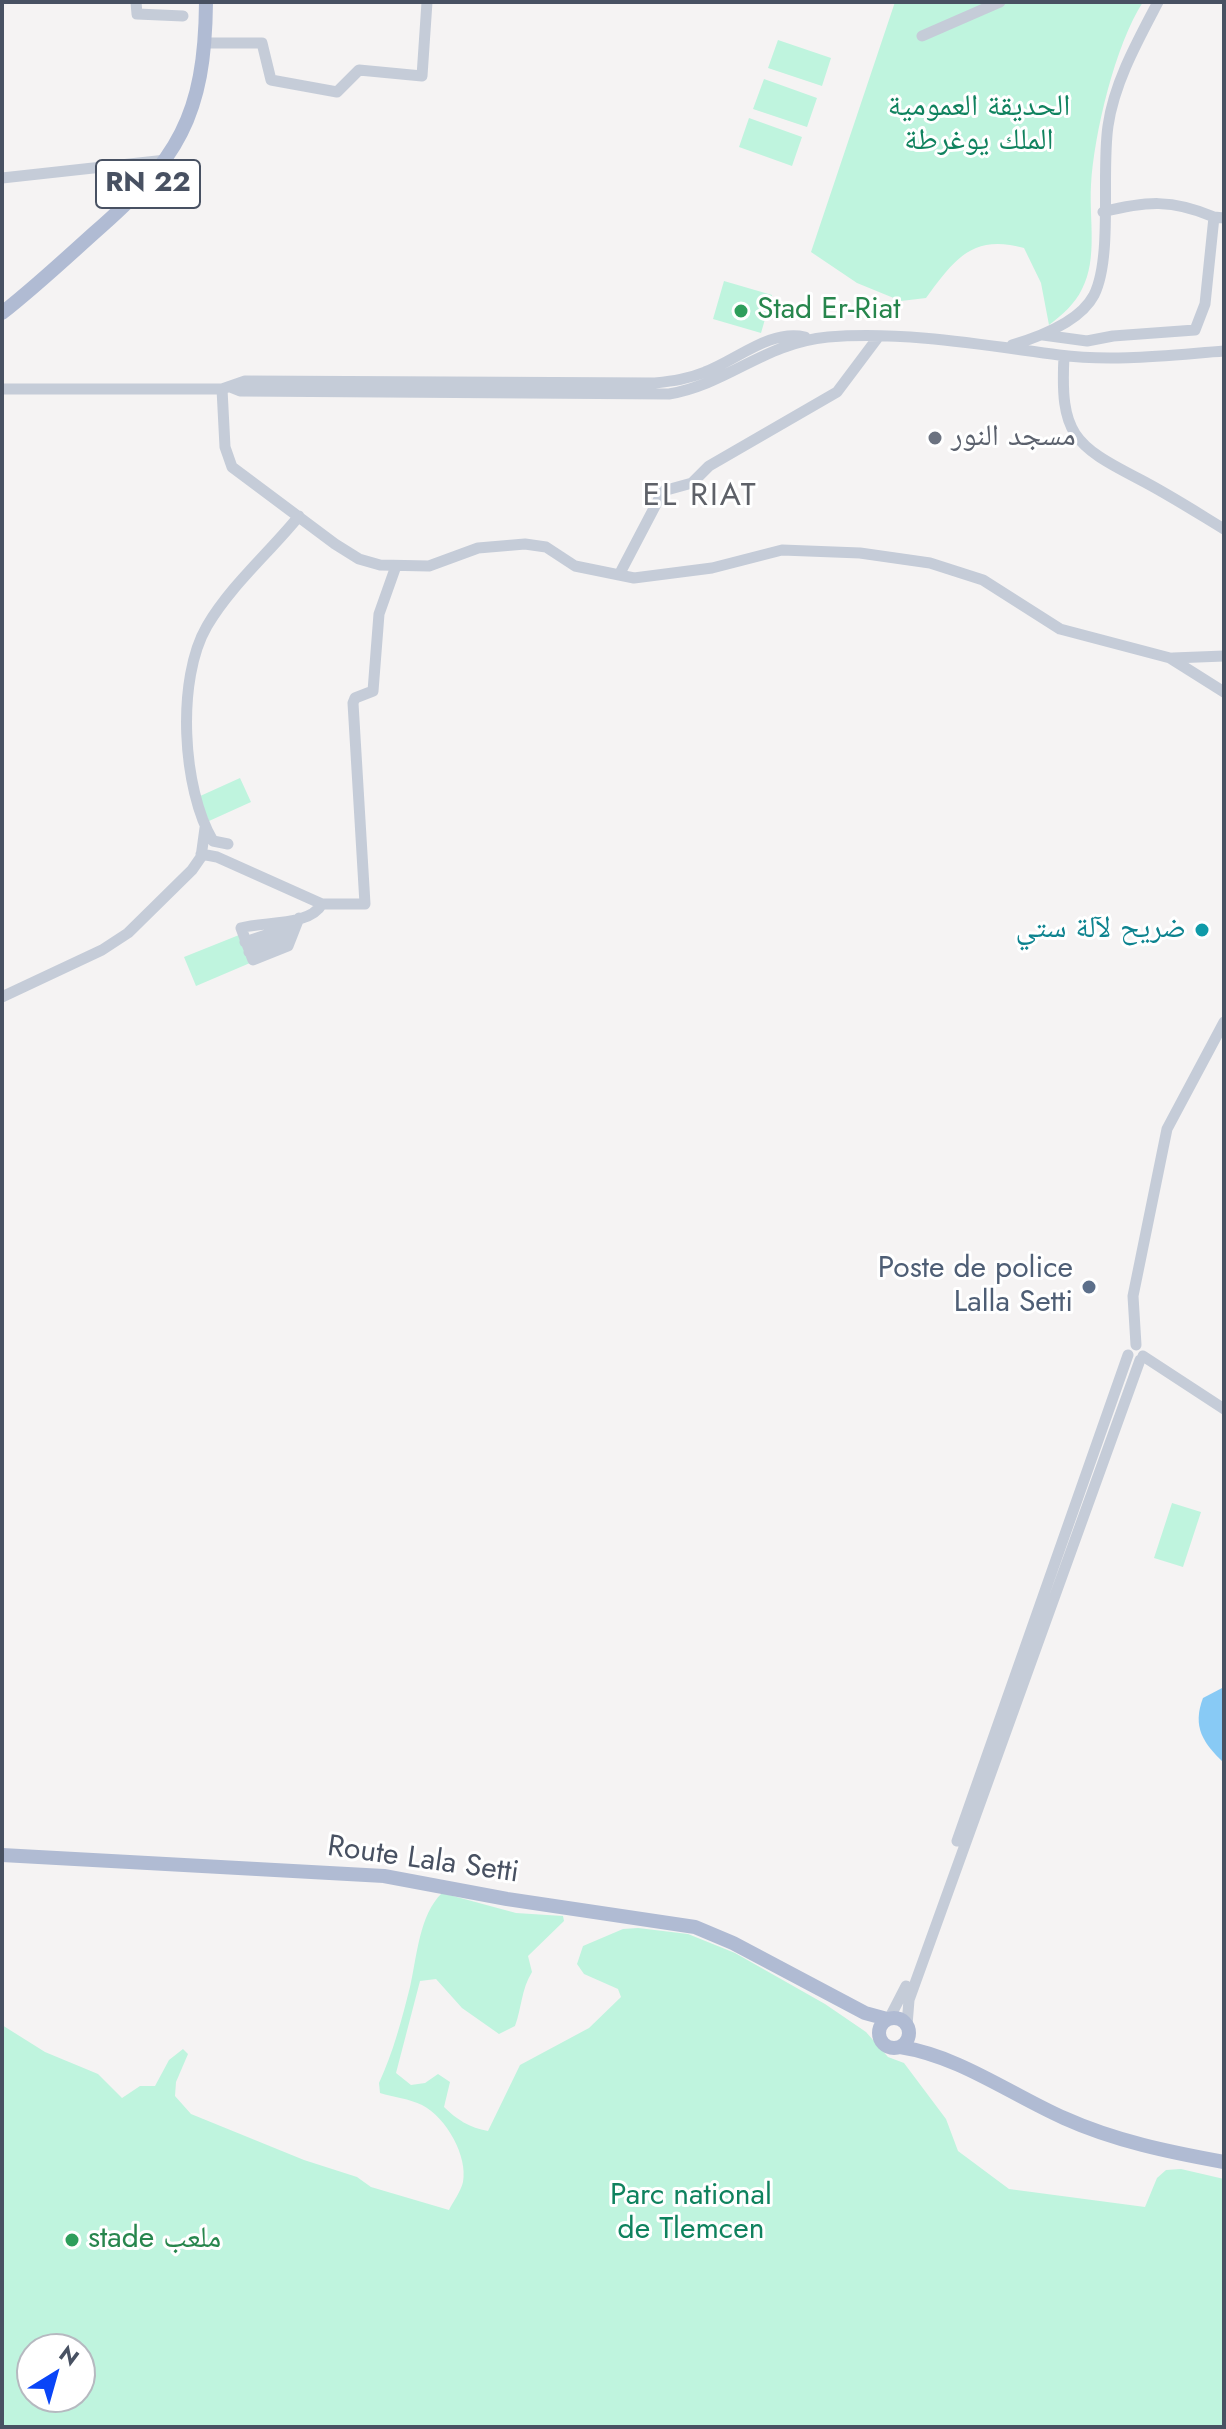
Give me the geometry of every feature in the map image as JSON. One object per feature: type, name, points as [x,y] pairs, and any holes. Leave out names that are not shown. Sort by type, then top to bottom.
[{"type":"main road","name":"RN 22","points":[[2,313],[123,209],[167,160],[191,110],[205,43],[206,2]]},
{"type":"main road","name":"Route Lala Setti","points":[[2,1855],[384,1876],[537,1904],[687,1926],[723,1938],[820,1990]]},
{"type":"main road","points":[[820,1990],[871,2016],[901,2019],[918,2039],[986,2079]]},
{"type":"main road","points":[[820,1990],[862,2019],[888,2047],[928,2053],[1068,2120],[1135,2144],[1224,2162]]},
{"type":"main road","points":[[879,2037],[881,2026],[888,2019]]},
{"type":"main road","points":[[900,2047],[908,2041],[908,2028]]},
{"type":"street","points":[[136,2],[137,14],[183,16]]},
{"type":"street","points":[[205,43],[262,43],[271,80],[337,92],[359,70],[422,76],[427,2]]},
{"type":"street","points":[[922,36],[1000,2]]},
{"type":"street","points":[[1000,348],[1058,329],[1093,297],[1104,243],[1108,124],[1114,100],[1158,2]]},
{"type":"street","points":[[2,178],[167,160]]},
{"type":"street","points":[[1043,335],[1087,341],[1195,330],[1205,304],[1219,218],[1198,210],[1144,201],[1103,212]]},
{"type":"street","points":[[2,389],[226,388],[245,381],[655,383],[704,373],[776,337],[790,334],[813,339],[879,336],[967,342],[1064,356],[1137,357],[1224,351]]},
{"type":"street","points":[[619,575],[663,491],[692,483],[709,466],[837,392],[879,336]]},
{"type":"street","points":[[1064,356],[1065,406],[1073,432],[1086,449],[1105,463],[1140,479],[1224,529]]},
{"type":"street","points":[[226,388],[225,447],[232,467],[359,559],[396,566],[429,566],[478,548],[525,544],[546,547],[575,566],[634,578],[712,568],[782,550],[860,553],[930,563],[983,580],[1060,629],[1170,658],[1224,656]]},
{"type":"street","points":[[228,844],[213,841],[205,828],[191,779],[187,724],[196,655],[207,626],[299,516]]},
{"type":"street","points":[[201,854],[217,857],[322,904],[365,904],[354,769],[353,703],[355,698],[373,691],[379,614],[396,566]]},
{"type":"street","points":[[1170,658],[1224,692]]},
{"type":"street","points":[[2,997],[102,950],[128,933],[192,870],[201,854],[205,828]]},
{"type":"street","points":[[296,926],[288,946],[253,960],[247,947],[296,926],[322,904]]},
{"type":"street","points":[[1136,1345],[1133,1296],[1167,1129],[1224,1022]]},
{"type":"street","points":[[888,2019],[909,1978],[1129,1347],[1136,1345],[1143,1349],[1142,1358],[909,2000],[908,2028]]},
{"type":"street","points":[[1128,1355],[1132,1361],[1142,1358],[1224,1409]]},
{"type":"green space","name":"الحديقة العمومية الملك يوغرطة","points":[[895,2],[1143,2],[1123,42],[1101,116],[1091,185],[1091,252],[1087,277],[1072,304],[1049,325],[1041,283],[1024,248],[991,244],[978,247],[956,261],[926,298],[901,301],[857,283],[811,252]]},
{"type":"green space","points":[[778,40],[831,58],[822,86],[768,68]]},
{"type":"green space","points":[[764,79],[817,98],[807,127],[753,109]]},
{"type":"green space","points":[[749,118],[802,137],[792,166],[739,147]]},
{"type":"green space","name":"Stad Er-Riat","points":[[724,281],[772,295],[761,333],[713,319]]},
{"type":"green space","points":[[240,778],[251,802],[209,821],[198,797]]},
{"type":"green space","points":[[239,935],[250,963],[196,986],[184,957]]},
{"type":"green space","points":[[1172,1503],[1201,1512],[1183,1567],[1154,1558]]},
{"type":"green space","name":"Parc national de Tlemcen","points":[[442,1893],[516,1913],[563,1916],[564,1921],[528,1956],[532,1972],[515,2026],[499,2034],[462,2008],[436,1979],[420,1981],[396,2073],[411,2085],[425,2083],[438,2074],[450,2082],[444,2107],[475,2128],[488,2131],[520,2065],[589,2028],[621,1997],[618,1989],[584,1974],[577,1964],[583,1946],[623,1929],[638,1928],[688,1934],[735,1953],[825,2004],[866,2032],[888,2057],[904,2063],[946,2119],[958,2151],[1009,2189],[1145,2207],[1157,2178],[1166,2170],[1181,2169],[1224,2179],[1224,2427],[2,2427],[2,2025],[45,2052],[98,2074],[122,2098],[140,2086],[155,2086],[169,2060],[183,2049],[188,2054],[176,2082],[175,2096],[191,2114],[304,2160],[357,2177],[371,2187],[449,2210],[462,2185],[464,2172],[454,2139],[431,2111],[417,2103],[380,2093],[379,2083],[400,2024],[428,1913]]},
{"type":"water","points":[[1224,1687],[1224,1763],[1205,1741],[1199,1718],[1203,1698]]},
{"type":"place","name":"Stad Er-Riat","points":[[741,311]]},
{"type":"place","name":"مسجد النور","points":[[935,438]]},
{"type":"place","name":"ضريح لآلة ستي","points":[[1202,930]]},
{"type":"place","name":"Poste de police Lalla Setti","points":[[1089,1287]]},
{"type":"place","name":"stade ملعب","points":[[72,2240]]},
{"type":"district","name":"EL RIAT","points":[[700,497]]}]
